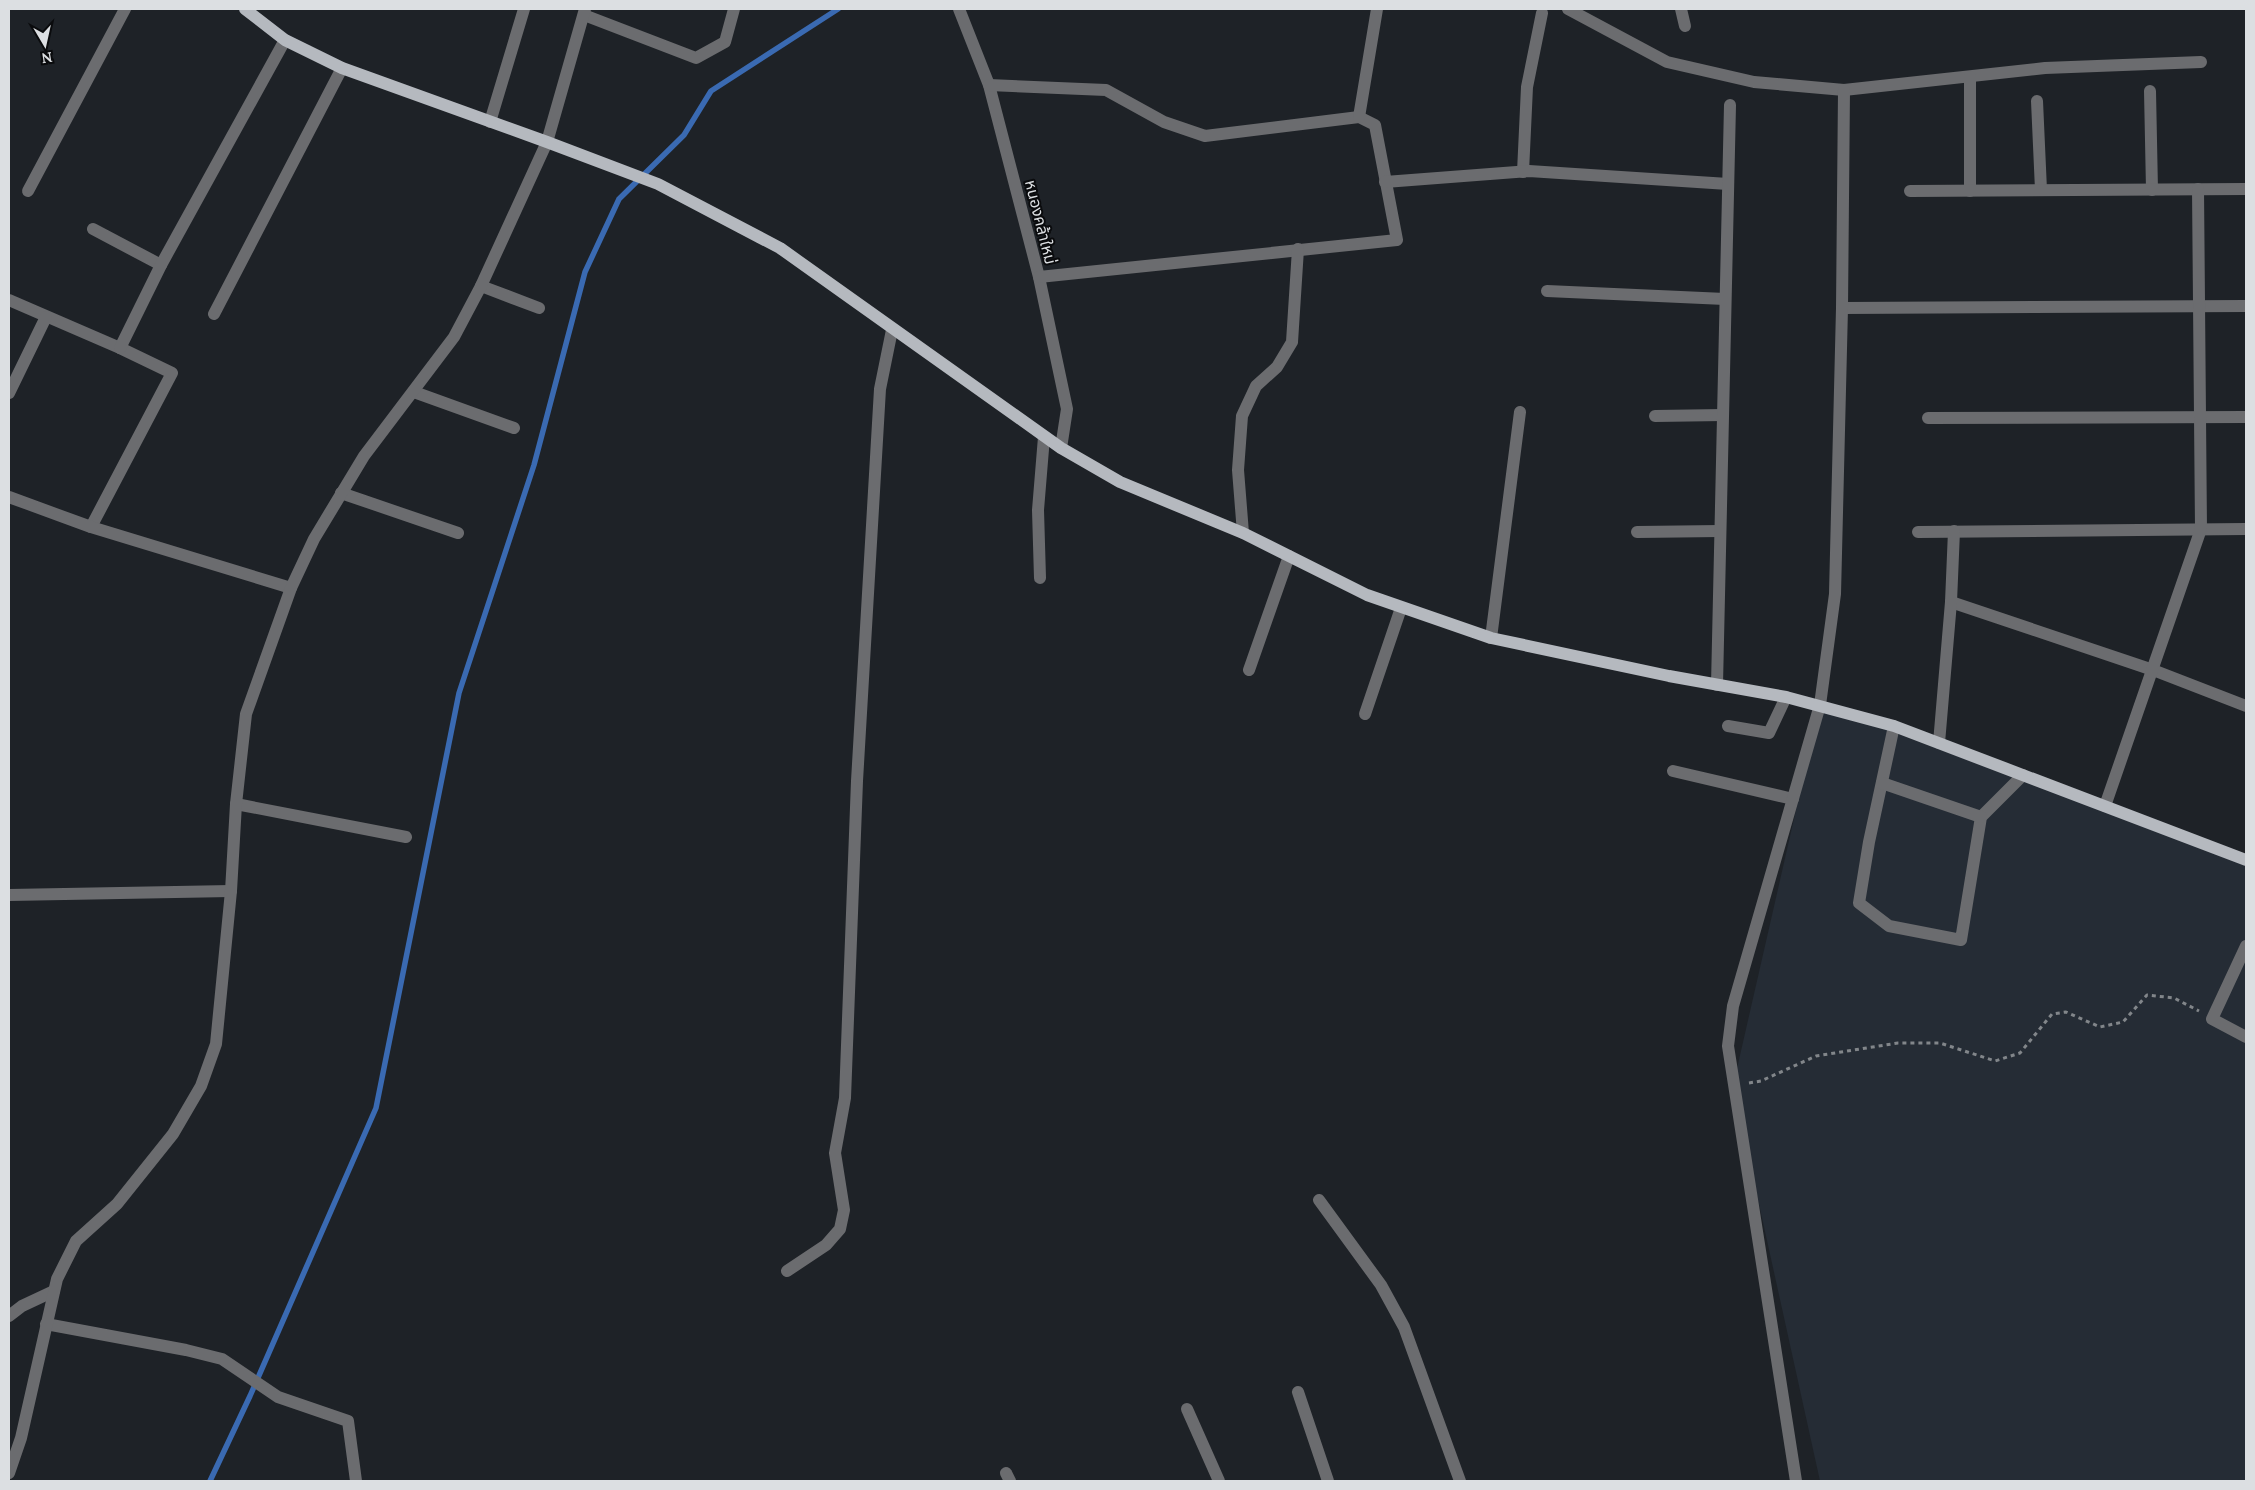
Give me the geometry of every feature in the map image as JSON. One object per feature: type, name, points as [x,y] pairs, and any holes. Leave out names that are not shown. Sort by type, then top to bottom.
[{"type":"main road","points":[[244,9],[285,40],[342,68],[658,184],[780,248],[892,330],[1061,448],[1120,482],[1243,533],[1367,595],[1491,638],[1717,685],[1786,697],[1894,726],[2246,860]]},
{"type":"street","points":[[28,191],[125,9]]},
{"type":"street","points":[[490,122],[524,9]]},
{"type":"street","points":[[9,1473],[21,1438],[57,1279],[76,1241],[117,1204],[173,1134],[201,1086],[216,1044],[231,891],[236,804],[246,714],[290,588],[314,539],[364,456],[454,337],[481,286],[547,142],[585,12],[696,58],[725,42],[734,9]]},
{"type":"street","name":"หนองคล้าใหม่","points":[[959,9],[989,85],[1039,277],[1067,409],[1061,448]]},
{"type":"street","points":[[1359,117],[1377,9]]},
{"type":"street","points":[[1568,9],[1667,62],[1754,82],[1844,90],[2045,68],[2201,62]]},
{"type":"street","points":[[1681,9],[1685,26]]},
{"type":"street","points":[[1523,172],[1527,87],[1542,12]]},
{"type":"street","points":[[120,348],[162,265],[285,40]]},
{"type":"street","points":[[214,314],[342,68]]},
{"type":"street","points":[[1970,76],[1970,191]]},
{"type":"street","points":[[989,85],[1106,90],[1164,122],[1205,136],[1359,117],[1375,125],[1397,240],[1039,277]]},
{"type":"street","points":[[1796,1481],[1728,1046],[1733,1006],[1820,705],[1835,594],[1842,308],[1844,90]]},
{"type":"street","points":[[2150,92],[2152,190]]},
{"type":"street","points":[[2036,101],[2041,190]]},
{"type":"street","points":[[1717,685],[1730,105]]},
{"type":"street","points":[[1385,182],[1523,172],[1728,184]]},
{"type":"street","points":[[2105,806],[2201,529],[2198,189]]},
{"type":"street","points":[[1910,191],[2246,189]]},
{"type":"street","points":[[93,230],[162,265]]},
{"type":"street","points":[[1243,533],[1238,470],[1242,416],[1256,386],[1277,367],[1292,342],[1298,250]]},
{"type":"street","points":[[481,286],[539,308]]},
{"type":"street","points":[[1547,291],[1725,300]]},
{"type":"street","points":[[9,300],[120,348],[172,373],[91,527]]},
{"type":"street","points":[[1842,308],[2246,306]]},
{"type":"street","points":[[9,392],[46,317]]},
{"type":"street","points":[[787,1271],[826,1245],[840,1229],[844,1210],[835,1153],[846,1098],[857,781],[880,389],[892,330]]},
{"type":"street","points":[[414,392],[514,428]]},
{"type":"street","points":[[1491,638],[1520,412]]},
{"type":"street","points":[[1655,416],[1723,415]]},
{"type":"street","points":[[1928,418],[2246,417]]},
{"type":"street","points":[[1040,578],[1038,510],[1044,437]]},
{"type":"street","points":[[341,493],[458,533]]},
{"type":"street","points":[[9,497],[91,527],[290,588]]},
{"type":"street","points":[[1918,532],[2246,530]]},
{"type":"street","points":[[1637,532],[1720,531]]},
{"type":"street","points":[[1939,743],[1951,602],[1954,531]]},
{"type":"street","points":[[1249,670],[1289,556]]},
{"type":"street","points":[[1951,602],[2153,670],[2246,706]]},
{"type":"street","points":[[1365,714],[1402,608]]},
{"type":"street","points":[[1728,726],[1769,733],[1786,697]]},
{"type":"street","points":[[1894,726],[1859,903],[1889,926],[1961,940],[1981,817],[2023,775]]},
{"type":"street","points":[[1673,771],[1792,799]]},
{"type":"street","points":[[1882,783],[1981,817]]},
{"type":"street","points":[[236,804],[406,837]]},
{"type":"street","points":[[9,895],[231,891]]},
{"type":"street","points":[[2246,946],[2212,1019],[2246,1037]]},
{"type":"street","points":[[1319,1200],[1381,1285],[1404,1327],[1460,1481]]},
{"type":"street","points":[[9,1316],[22,1306],[54,1291]]},
{"type":"street","points":[[46,1324],[186,1350],[222,1359],[278,1397],[348,1421],[356,1481]]},
{"type":"street","points":[[1298,1392],[1328,1481]]},
{"type":"street","points":[[1188,1409],[1219,1481]]},
{"type":"path","points":[[1733,1086],[1761,1081],[1816,1056],[1898,1043],[1940,1043],[1995,1061],[2020,1053],[2052,1014],[2066,1012],[2100,1027],[2123,1022],[2147,995],[2174,998],[2212,1019]]},
{"type":"shaded area","points":[[1820,705],[2246,863],[2246,1481],[1820,1481],[1733,1086]]},
{"type":"waterway","points":[[210,1481],[250,1396],[376,1108],[459,693],[534,465],[585,272],[619,199],[684,135],[711,91],[838,9]]}]
